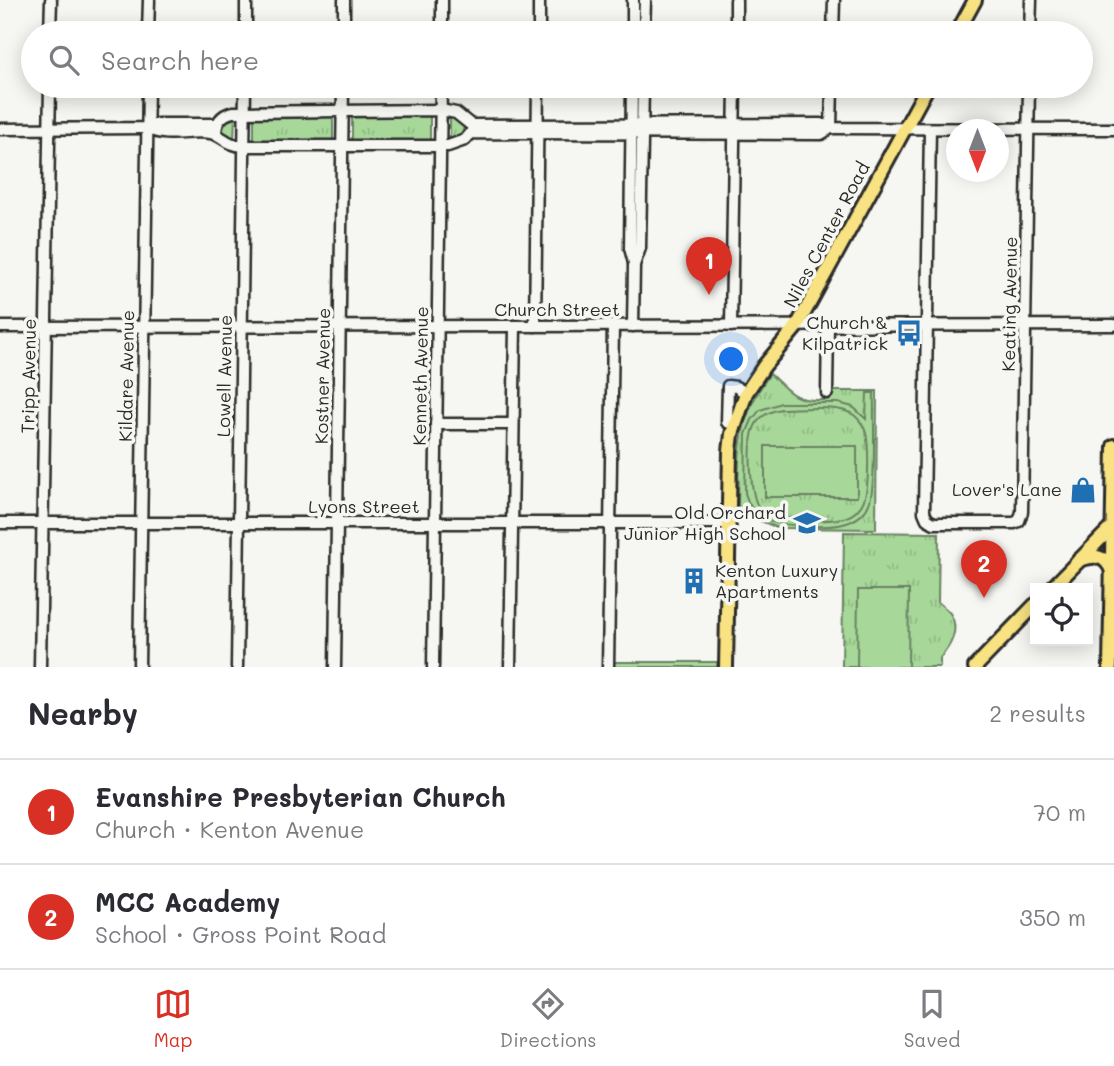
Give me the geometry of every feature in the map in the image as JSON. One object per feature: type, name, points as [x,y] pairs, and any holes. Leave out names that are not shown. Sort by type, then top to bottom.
[{"type":"main road","points":[[964,21],[975,0]]},
{"type":"main road","name":"Niles Center Road","points":[[726,667],[730,451],[734,425],[746,393],[764,366],[797,327],[921,98]]},
{"type":"main road","points":[[1110,667],[1114,446]]},
{"type":"main road","points":[[1057,583],[1113,526]]},
{"type":"main road","points":[[1079,561],[1094,556],[1101,557],[1112,571]]},
{"type":"main road","points":[[975,667],[1030,610]]},
{"type":"street","points":[[50,21],[51,0]]},
{"type":"street","points":[[148,21],[149,0]]},
{"type":"street","points":[[246,21],[247,0]]},
{"type":"street","points":[[344,0],[344,21]]},
{"type":"street","points":[[442,0],[442,21]]},
{"type":"street","points":[[539,0],[539,21]]},
{"type":"street","points":[[633,0],[633,21]]},
{"type":"street","points":[[644,21],[645,0]]},
{"type":"street","points":[[736,0],[736,21]]},
{"type":"street","points":[[833,21],[834,0]]},
{"type":"street","points":[[1030,21],[1031,0]]},
{"type":"street","name":"Tripp Avenue","points":[[40,667],[50,98]]},
{"type":"street","name":"Kildare Avenue","points":[[139,667],[148,98]]},
{"type":"street","name":"Lowell Avenue","points":[[237,667],[245,98]]},
{"type":"street","name":"Kostner Avenue","points":[[335,667],[343,98]]},
{"type":"street","name":"Kenneth Avenue","points":[[433,667],[441,98]]},
{"type":"street","points":[[535,326],[538,98]]},
{"type":"street","points":[[633,98],[636,129]]},
{"type":"street","points":[[633,326],[635,265],[630,248],[636,129],[641,98]]},
{"type":"street","points":[[731,326],[735,98]]},
{"type":"street","points":[[831,128],[832,98]]},
{"type":"street","name":"Keating Avenue","points":[[928,326],[924,512],[927,519],[934,523],[1009,524],[1019,521],[1022,512],[1029,98]]},
{"type":"street","points":[[216,129],[226,113],[245,111],[441,110],[456,113],[471,129],[734,129],[821,134],[831,128],[1114,129]]},
{"type":"street","points":[[0,129],[147,128],[157,124],[216,129],[228,143],[244,146],[440,146],[457,144],[471,129]]},
{"type":"street","points":[[928,326],[930,129]]},
{"type":"street","name":"Church Street","points":[[0,327],[1114,325]]},
{"type":"street","points":[[510,667],[515,326]]},
{"type":"street","points":[[608,667],[613,326]]},
{"type":"street","points":[[827,393],[828,326]]},
{"type":"street","points":[[734,425],[727,422],[728,386],[746,393]]},
{"type":"street","points":[[436,424],[513,424]]},
{"type":"street","name":"Lyons Street","points":[[0,523],[728,523]]},
{"type":"green space","points":[[235,116],[234,140],[223,134],[222,123]]},
{"type":"green space","points":[[254,116],[333,116],[333,140],[254,140]]},
{"type":"green space","points":[[352,116],[430,116],[430,141],[352,141]]},
{"type":"green space","points":[[450,116],[459,119],[464,127],[461,136],[450,141]]},
{"type":"green space","points":[[770,374],[792,394],[803,399],[825,400],[832,391],[877,391],[876,529],[778,528],[756,519],[738,517],[739,460],[744,426],[758,392]]},
{"type":"green space","points":[[867,393],[874,393],[873,485],[868,506],[861,515],[843,524],[802,526],[769,521],[754,511],[745,493],[746,434],[760,410],[781,403],[838,403],[853,407],[866,419]],"holes":[[[839,409],[854,415],[860,421],[866,433],[868,474],[865,497],[851,515],[835,519],[800,520],[776,516],[760,509],[756,503],[752,481],[753,433],[757,422],[763,416],[777,410]]]},
{"type":"green space","points":[[765,446],[857,446],[857,497],[765,497]]},
{"type":"green space","points":[[844,532],[939,533],[938,602],[954,621],[954,632],[950,644],[940,658],[940,667],[842,667]]},
{"type":"green space","points":[[858,590],[909,590],[908,667],[857,667]]},
{"type":"green space","points":[[611,662],[717,662],[717,667],[611,667]]},
{"type":"place","name":"Evanshire Presbyterian Church","points":[[709,295]]},
{"type":"place","name":"Church & Kilpatrick","points":[[909,333]]},
{"type":"place","name":"Lover's Lane","points":[[1083,490]]},
{"type":"place","name":"Old Orchard Junior High School","points":[[807,523]]},
{"type":"place","name":"Kenton Luxury Apartments","points":[[694,581]]},
{"type":"place","name":"MCC Academy","points":[[984,598]]}]
